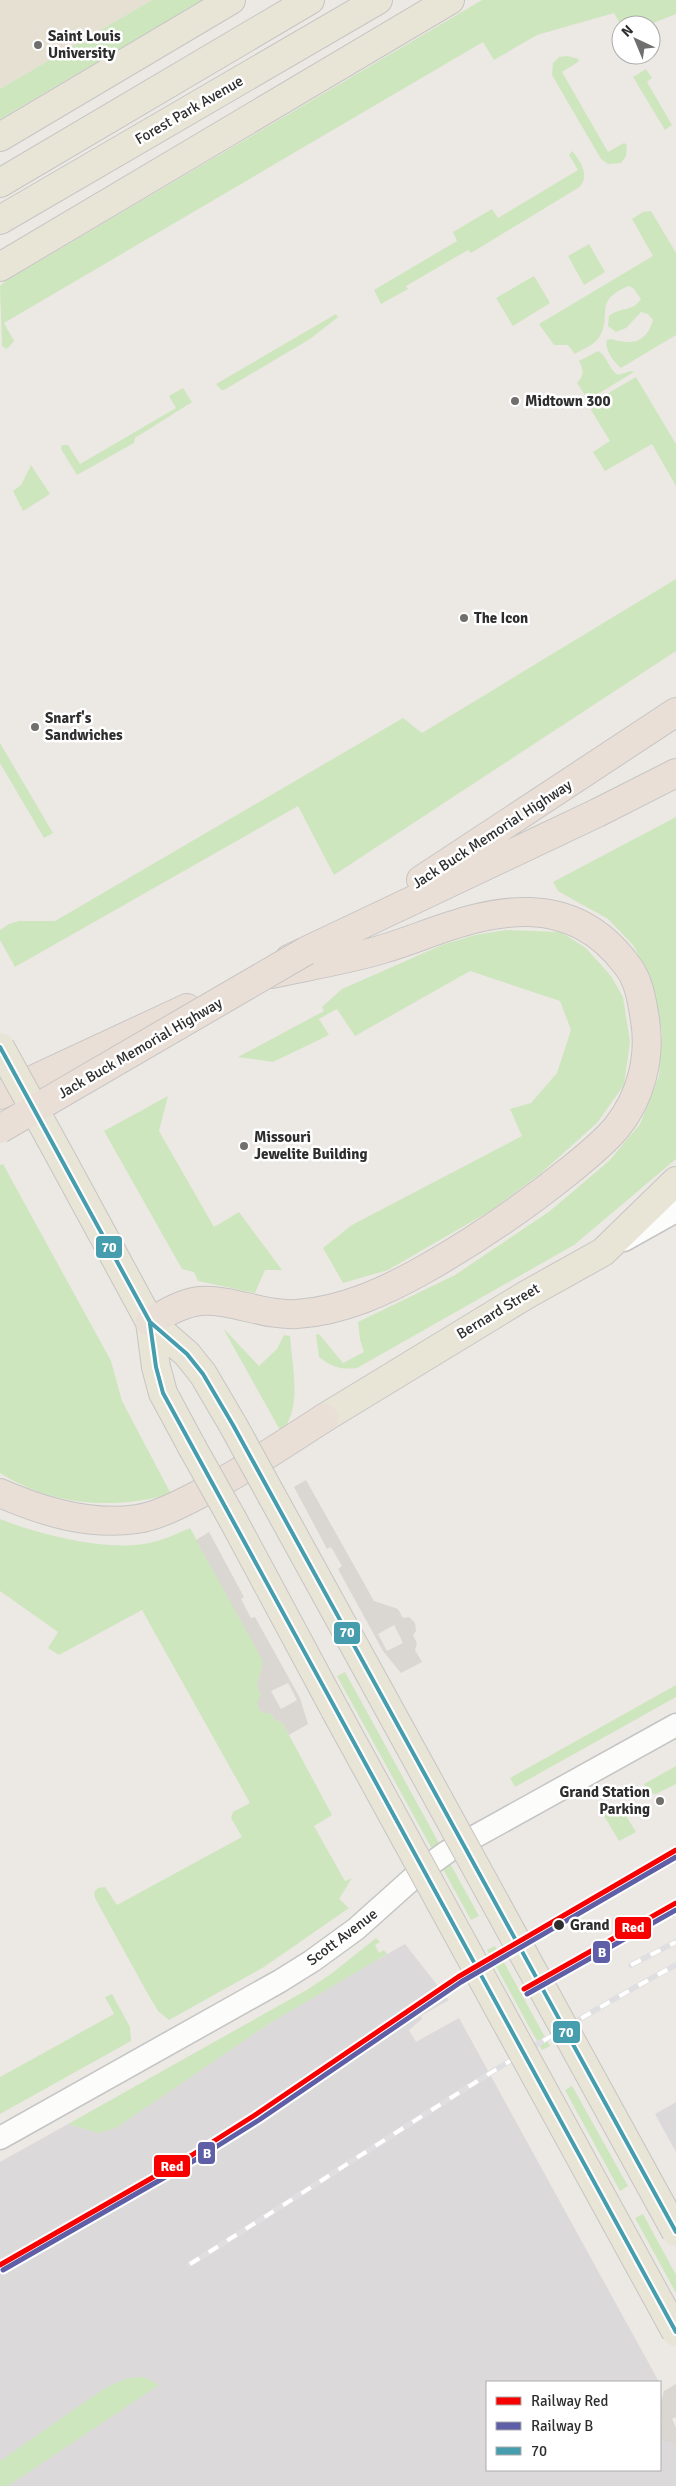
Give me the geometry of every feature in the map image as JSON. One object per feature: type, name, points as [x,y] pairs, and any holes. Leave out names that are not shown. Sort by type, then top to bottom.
[{"type":"highway","points":[[640,737],[676,698]]},
{"type":"highway","name":"Jack Buck Memorial Highway","points":[[0,1129],[393,898],[676,712]]},
{"type":"highway","name":"Jack Buck Memorial Highway","points":[[0,1095],[598,813],[676,772]]},
{"type":"highway","points":[[150,1322],[175,1308],[200,1301],[251,1310],[297,1314],[351,1303],[422,1270],[526,1206],[580,1162],[617,1127],[635,1097],[647,1062],[647,1030],[642,997],[630,969],[612,946],[585,925],[561,916],[530,912],[488,915],[450,924],[382,949],[247,979]]},
{"type":"highway","points":[[0,1493],[30,1507],[67,1517],[100,1521],[138,1519],[166,1510],[238,1473],[324,1418]]},
{"type":"main road","points":[[0,137],[231,0]]},
{"type":"main road","points":[[0,182],[310,0]]},
{"type":"main road","name":"Forest Park Avenue","points":[[0,220],[378,0]]},
{"type":"main road","points":[[0,266],[450,0]]},
{"type":"main road","points":[[0,1047],[150,1322],[187,1354],[198,1367],[233,1425],[676,2232]]},
{"type":"main road","points":[[603,1252],[676,1182]]},
{"type":"main road","name":"Bernard Street","points":[[324,1418],[526,1294],[603,1252]]},
{"type":"main road","points":[[150,1322],[156,1368],[163,1393],[676,2332]]},
{"type":"street","name":"Bernard Street","points":[[603,1252],[676,1211]]},
{"type":"street","name":"Scott Avenue","points":[[0,2138],[280,1981],[349,1934],[416,1875],[447,1852],[676,1725]]},
{"type":"shaded area","name":"Saint Louis University","points":[[0,0],[152,0],[0,89]]},
{"type":"shaded area","points":[[306,1480],[374,1601],[398,1609],[403,1618],[409,1617],[415,1623],[416,1631],[413,1635],[417,1643],[415,1650],[422,1662],[401,1673],[383,1651],[338,1569],[342,1566],[331,1547],[327,1549],[294,1487]],"holes":[[[394,1625],[403,1643],[387,1651],[378,1634]]]},
{"type":"shaded area","points":[[209,1532],[244,1597],[241,1599],[251,1618],[255,1617],[300,1698],[308,1724],[289,1735],[282,1722],[275,1720],[271,1714],[261,1712],[257,1704],[261,1694],[257,1686],[263,1661],[196,1540]],"holes":[[[288,1683],[297,1700],[281,1709],[271,1691]]]},
{"type":"shaded area","points":[[405,1944],[449,2000],[421,2016],[422,2019],[409,2030],[416,2042],[459,2018],[658,2381],[486,2381],[486,2471],[661,2471],[661,2436],[672,2442],[676,2448],[676,2486],[0,2486],[0,2162],[68,2124],[98,2133],[308,1999]]},
{"type":"shaded area","points":[[676,2102],[676,2152],[655,2114]]},
{"type":"shaded area","points":[[676,2384],[676,2417],[672,2419],[676,2428],[676,2448],[672,2442],[665,2442],[661,2437],[661,2402],[664,2391]]},
{"type":"green space","points":[[152,0],[203,0],[0,119],[0,89]]},
{"type":"green space","points":[[482,0],[676,0],[676,14],[661,20],[661,15],[615,15],[614,13],[537,35],[494,60],[483,42],[4,323],[14,341],[7,349],[2,346],[0,286]]},
{"type":"green space","points":[[567,56],[579,59],[578,62],[562,72],[608,152],[624,143],[627,145],[626,156],[621,163],[608,164],[601,159],[552,75],[553,63],[559,57]]},
{"type":"green space","points":[[646,69],[652,78],[647,82],[672,125],[665,130],[633,77]]},
{"type":"green space","points":[[572,151],[581,164],[584,175],[582,184],[578,188],[471,253],[468,250],[406,286],[408,289],[381,304],[374,290],[457,241],[453,232],[492,209],[498,218],[578,170],[569,155]]},
{"type":"green space","points":[[651,211],[676,253],[676,335],[621,368],[618,365],[608,352],[607,340],[636,341],[646,334],[653,320],[648,314],[641,312],[626,328],[616,332],[608,326],[609,316],[617,311],[634,306],[641,299],[634,289],[629,286],[618,291],[607,302],[605,321],[600,336],[596,341],[575,354],[568,345],[554,345],[539,324],[653,256],[632,219],[643,212]]},
{"type":"green space","points":[[589,244],[605,272],[584,285],[568,256]]},
{"type":"green space","points":[[534,276],[550,303],[513,326],[496,298]]},
{"type":"green space","points":[[336,314],[338,317],[310,339],[224,390],[221,390],[216,384]]},
{"type":"green space","points":[[598,351],[618,375],[631,371],[634,372],[588,400],[577,383],[582,373],[579,361]]},
{"type":"green space","points":[[636,377],[676,444],[676,486],[652,444],[605,471],[593,452],[610,441],[588,405]]},
{"type":"green space","points":[[183,388],[192,402],[135,438],[134,443],[77,475],[61,449],[62,445],[68,445],[80,464],[176,408],[169,396]]},
{"type":"green space","points":[[31,465],[50,494],[23,511],[13,491],[21,485]]},
{"type":"green space","points":[[676,579],[676,651],[334,875],[298,806],[15,967],[0,940],[0,930],[9,924],[19,921],[55,921],[403,718],[422,733]]},
{"type":"green space","points":[[0,743],[53,833],[44,838],[0,763]]},
{"type":"green space","points":[[676,817],[676,1159],[574,1245],[357,1368],[341,1368],[319,1357],[316,1335],[319,1334],[343,1363],[364,1352],[358,1322],[455,1275],[550,1211],[609,1161],[640,1124],[659,1076],[662,1032],[651,979],[633,945],[608,919],[558,891],[553,882]]},
{"type":"green space","points":[[506,930],[561,932],[586,948],[611,976],[623,997],[630,1042],[624,1085],[597,1123],[540,1174],[490,1211],[388,1270],[343,1283],[323,1248],[352,1225],[522,1136],[510,1109],[531,1103],[557,1073],[571,1030],[560,1001],[470,971],[355,1036],[337,1009],[319,1019],[329,1035],[273,1062],[238,1057],[324,1011],[322,1007],[342,989],[442,945],[475,935]]},
{"type":"green space","points":[[168,1096],[159,1131],[214,1227],[239,1212],[282,1270],[265,1270],[255,1293],[198,1281],[194,1272],[182,1269],[104,1131]]},
{"type":"green space","points":[[3,1164],[111,1361],[122,1401],[171,1494],[127,1502],[83,1502],[41,1492],[20,1484],[0,1473],[0,1165]]},
{"type":"green space","points":[[223,1328],[259,1366],[277,1349],[284,1335],[290,1336],[294,1373],[294,1399],[288,1423],[281,1432]]},
{"type":"green space","points":[[0,1519],[31,1530],[66,1539],[119,1545],[149,1543],[170,1537],[190,1528],[264,1662],[257,1685],[275,1720],[282,1722],[332,1815],[314,1826],[345,1881],[352,1878],[339,1899],[349,1908],[264,1967],[169,2020],[158,2011],[149,1996],[95,1898],[94,1892],[98,1888],[105,1887],[117,1905],[242,1837],[231,1818],[233,1812],[250,1803],[142,1610],[59,1655],[48,1648],[58,1632],[0,1591]]},
{"type":"green space","points":[[345,1672],[479,1916],[471,1920],[337,1676]]},
{"type":"green space","points":[[676,1685],[676,1697],[515,1787],[510,1778]]},
{"type":"green space","points":[[676,1766],[676,1784],[656,1794],[649,1793],[644,1784]]},
{"type":"green space","points":[[609,1804],[619,1804],[636,1832],[619,1841],[600,1809]]},
{"type":"green space","points":[[376,1938],[380,1942],[375,1945],[379,1953],[384,1950],[387,1954],[267,2025],[116,2128],[98,2133],[68,2124],[305,1991],[331,1974]]},
{"type":"green space","points":[[495,1946],[550,2046],[542,2050],[487,1950]]},
{"type":"green space","points":[[112,1994],[130,2027],[131,2041],[0,2114],[0,2077],[114,2014],[105,1997]]},
{"type":"green space","points":[[572,2086],[628,2186],[620,2191],[565,2090]]},
{"type":"green space","points":[[643,2214],[676,2275],[676,2293],[635,2218]]},
{"type":"green space","points":[[144,2377],[159,2385],[8,2486],[0,2486],[0,2461],[105,2388],[128,2378]]},
{"type":"railway","points":[[631,1965],[676,1942]]},
{"type":"railway","points":[[190,2264],[491,2073],[613,2000],[676,1965]]},
{"type":"rail line","name":"Red","points":[[0,2265],[192,2155],[255,2115],[458,1977],[676,1850]]},
{"type":"rail line","name":"B","points":[[3,2270],[195,2160],[259,2120],[461,1982],[676,1857]]},
{"type":"rail line","name":"Red","points":[[524,1989],[676,1903]]},
{"type":"rail line","name":"B","points":[[527,1994],[676,1910]]},
{"type":"transit line","name":"70","points":[[0,1047],[150,1322],[187,1354],[203,1374],[233,1425],[676,2232]]},
{"type":"transit line","name":"70","points":[[150,1324],[156,1367],[163,1393],[676,2332]]},
{"type":"place","name":"Saint Louis University","points":[[38,45]]},
{"type":"place","name":"Midtown 300","points":[[515,401]]},
{"type":"place","name":"The Icon","points":[[464,618]]},
{"type":"place","name":"Snarf's Sandwiches","points":[[35,727]]},
{"type":"place","name":"Missouri Jewelite Building","points":[[244,1146]]},
{"type":"place","name":"Grand Station Parking","points":[[660,1801]]},
{"type":"place","name":"Grand","points":[[559,1925]]}]
